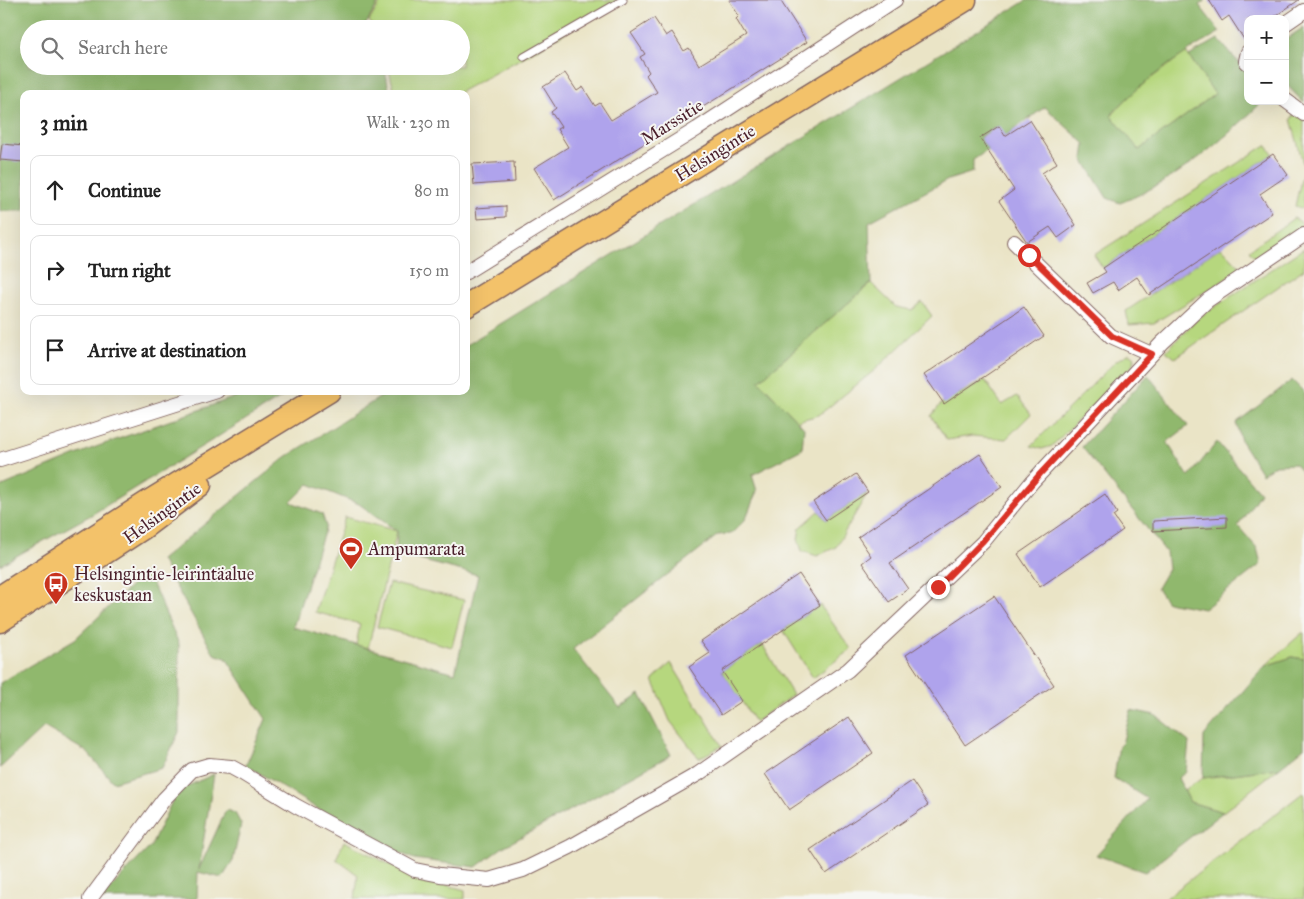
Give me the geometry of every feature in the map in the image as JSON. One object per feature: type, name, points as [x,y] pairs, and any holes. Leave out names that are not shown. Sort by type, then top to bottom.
[{"type":"main road","name":"Helsingintie","points":[[470,304],[965,0]]},
{"type":"main road","name":"Helsingintie","points":[[0,621],[118,533],[323,395]]},
{"type":"main road","name":"Helsingintie","points":[[0,597],[31,577],[118,533]]},
{"type":"street","name":"Marssitie","points":[[470,270],[697,129],[895,0]]},
{"type":"street","points":[[1289,21],[1304,11]]},
{"type":"street","points":[[1289,103],[1304,114]]},
{"type":"street","points":[[90,899],[164,799],[192,770],[209,765],[231,767],[296,806],[415,870],[440,875],[489,880],[523,870],[570,847],[698,774],[848,670],[982,542],[1040,474],[1152,354],[1208,300],[1304,235]]},
{"type":"street","points":[[1014,242],[1112,336],[1152,354]]},
{"type":"street","points":[[0,460],[204,395]]},
{"type":"street","points":[[0,584],[10,578],[31,577]]},
{"type":"lane","points":[[524,57],[623,0]]},
{"type":"green space","points":[[0,0],[380,0],[368,20],[20,20],[20,75],[386,75],[389,90],[20,90],[20,211],[0,211]]},
{"type":"green space","points":[[382,0],[620,0],[463,90],[394,90],[390,75],[470,75],[470,20],[370,20]]},
{"type":"green space","points":[[1027,0],[1206,0],[1199,5],[1220,32],[1162,69],[1123,102],[1111,115],[1139,150],[1215,94],[1189,56],[1218,39],[1244,68],[1244,105],[1259,105],[1196,160],[1140,195],[1120,203],[1107,198],[1083,159],[1085,144],[1045,107],[1005,136],[998,126],[980,137],[988,150],[973,160],[973,172],[948,180],[869,222],[871,283],[759,381],[804,428],[802,449],[752,475],[757,491],[745,520],[731,534],[718,535],[573,649],[620,708],[640,694],[671,755],[503,847],[476,867],[414,859],[362,836],[246,765],[266,719],[226,658],[214,654],[161,560],[286,457],[384,395],[470,395],[470,343]],"holes":[[[309,484],[359,504],[397,531],[396,554],[478,575],[455,673],[293,627],[326,526],[322,514],[291,502]]]},
{"type":"green space","points":[[1304,27],[1304,103],[1289,87],[1289,37]]},
{"type":"green space","points":[[1186,52],[1215,94],[1139,150],[1111,116],[1134,91]]},
{"type":"green space","points":[[1295,113],[1304,120],[1304,167],[1291,119]]},
{"type":"green space","points":[[1266,145],[1273,154],[1103,268],[1094,255]]},
{"type":"green space","points":[[1304,167],[1304,209],[1295,206]]},
{"type":"green space","points":[[1294,218],[1304,224],[1304,235],[1261,264],[1249,250]]},
{"type":"green space","points":[[1221,247],[1242,269],[1154,323],[1129,325],[1126,311]]},
{"type":"green space","points":[[1304,248],[1304,269],[1175,358],[1166,351],[1198,318]]},
{"type":"green space","points":[[871,283],[896,307],[912,310],[922,302],[932,316],[875,370],[819,415],[797,421],[759,381]]},
{"type":"green space","points":[[1130,353],[1135,357],[1132,366],[1052,446],[1042,449],[1031,446],[1117,360]]},
{"type":"green space","points":[[1148,375],[1188,426],[1167,442],[1189,477],[1217,442],[1260,493],[1238,526],[1257,548],[1261,564],[1204,609],[1167,602],[1157,588],[1168,569],[1166,552],[1082,447]]},
{"type":"green space","points":[[985,380],[1002,405],[1017,396],[1031,414],[1006,439],[972,436],[947,440],[931,416],[942,403]]},
{"type":"green space","points":[[1292,380],[1304,392],[1304,474],[1295,464],[1275,465],[1262,474],[1241,441],[1236,423]]},
{"type":"green space","points":[[241,395],[286,395],[91,515],[0,565],[0,487],[93,448]]},
{"type":"green space","points":[[868,492],[836,547],[817,556],[802,551],[798,539],[800,528],[819,511],[826,520]]},
{"type":"green space","name":"Ampumarata","points":[[345,517],[397,531],[368,648],[356,645],[360,624],[315,612]]},
{"type":"green space","points":[[147,571],[179,644],[179,732],[162,768],[113,782],[87,752],[44,727],[0,768],[0,683],[75,639]]},
{"type":"green space","name":"Ampumarata","points":[[389,583],[464,600],[452,647],[377,627]]},
{"type":"green space","points":[[820,605],[851,649],[813,678],[783,630]]},
{"type":"green space","points":[[1304,633],[1304,659],[1292,657],[1265,666]]},
{"type":"green space","points":[[762,644],[793,695],[755,722],[722,671]]},
{"type":"green space","points":[[1292,657],[1304,659],[1304,748],[1279,768],[1203,778],[1204,736],[1265,666]]},
{"type":"green space","points":[[671,663],[722,746],[699,758],[670,721],[653,680]]},
{"type":"green space","points":[[1131,710],[1155,715],[1189,742],[1186,772],[1178,778],[1190,802],[1223,812],[1145,872],[1096,855],[1147,799],[1114,778],[1119,745],[1122,744]]},
{"type":"green space","points":[[1279,768],[1223,812],[1190,802],[1184,790],[1203,778]]},
{"type":"green space","points":[[214,774],[199,869],[226,810],[235,813],[241,824],[233,861],[222,878],[198,872],[197,899],[100,899],[151,846],[177,791]]},
{"type":"green space","points":[[1304,792],[1304,899],[1165,899]]},
{"type":"green space","points":[[344,841],[410,875],[465,890],[465,899],[355,899],[358,875],[336,859]]},
{"type":"building","points":[[729,0],[780,0],[807,42],[554,200],[534,168],[568,147],[557,129],[561,127],[551,112],[556,108],[543,87],[565,73],[577,91],[583,87],[595,106],[600,103],[611,120],[657,92],[646,75],[649,72],[640,57],[645,54],[631,33],[654,18],[666,36],[672,32],[684,51],[689,48],[699,65],[746,36],[736,19],[739,16]]},
{"type":"building","points":[[1209,0],[1299,0],[1277,15],[1244,15],[1244,39],[1229,16],[1222,21]]},
{"type":"building","points":[[1030,120],[1057,163],[1042,173],[1076,225],[1058,238],[1050,227],[1027,242],[999,201],[1014,190],[980,138],[999,126],[1005,136]]},
{"type":"building","points":[[2,144],[20,146],[20,162],[0,160]]},
{"type":"building","points":[[1273,154],[1288,175],[1260,194],[1272,213],[1149,295],[1137,277],[1118,290],[1113,282],[1093,293],[1087,283],[1106,272],[1103,268]]},
{"type":"building","points":[[514,162],[515,182],[474,185],[472,164]]},
{"type":"building","points":[[506,206],[506,217],[477,219],[476,208]]},
{"type":"building","points":[[1024,307],[1044,336],[944,404],[924,375]]},
{"type":"building","points":[[980,454],[1002,487],[890,563],[908,589],[889,602],[862,563],[871,556],[858,537]]},
{"type":"building","points":[[856,474],[868,492],[826,520],[813,502]]},
{"type":"building","points":[[1105,494],[1117,513],[1113,516],[1123,530],[1040,587],[1018,554]]},
{"type":"building","points":[[1227,517],[1227,527],[1153,531],[1153,521]]},
{"type":"building","points":[[799,574],[820,605],[722,671],[742,701],[721,715],[689,667],[710,653],[701,641]]},
{"type":"building","points":[[994,596],[1054,685],[965,745],[906,655]]},
{"type":"building","points":[[849,717],[873,753],[789,810],[765,774]]},
{"type":"building","points":[[912,781],[928,805],[826,874],[810,850]]},
{"type":"place","name":"Ampumarata","points":[[351,570]]},
{"type":"place","name":"Helsingintie-leirintäalue keskustaan","points":[[56,605]]},
{"type":"route","points":[[938,587],[982,542],[1040,474],[1152,354],[1112,336],[1029,255]]}]
